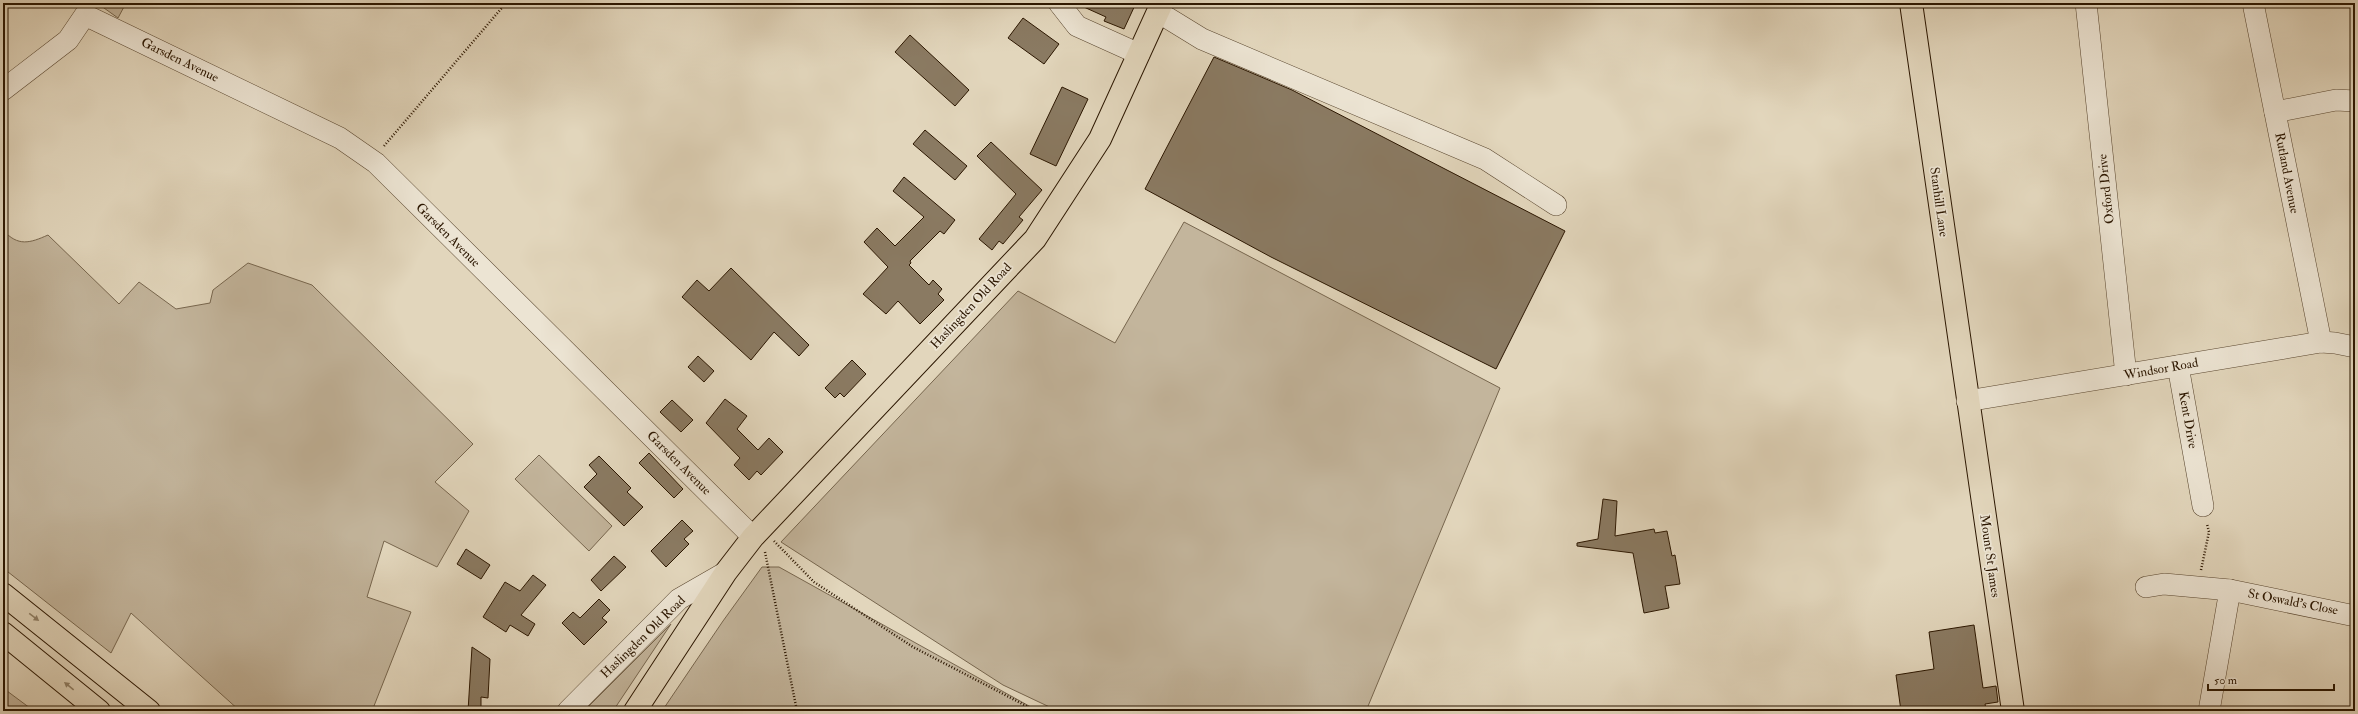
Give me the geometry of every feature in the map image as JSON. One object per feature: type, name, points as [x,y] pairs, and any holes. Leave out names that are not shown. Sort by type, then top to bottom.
[{"type":"main road","name":"Stanhill Lane","points":[[1911,3],[1967,400]]},
{"type":"main road","name":"Haslingden Old Road","points":[[635,711],[726,572],[757,532],[1035,239],[1100,139],[1160,7]]},
{"type":"main road","name":"Mount St James","points":[[1967,400],[2013,711]]},
{"type":"main road","points":[[3,594],[149,711]]},
{"type":"main road","points":[[3,633],[99,711]]},
{"type":"street","points":[[1059,3],[1077,26],[1139,54]]},
{"type":"street","name":"Oxford Drive","points":[[2086,3],[2126,375]]},
{"type":"street","name":"Rutland Avenue","points":[[2253,3],[2321,342]]},
{"type":"street","points":[[1160,7],[1202,39],[1485,159],[1556,205]]},
{"type":"street","name":"Garsden Avenue","points":[[3,90],[68,40],[86,14],[340,138],[372,160],[757,532]]},
{"type":"street","points":[[2275,112],[2336,100],[2355,101]]},
{"type":"street","name":"Windsor Road","points":[[1967,400],[2321,342],[2355,347]]},
{"type":"street","name":"Kent Drive","points":[[2178,366],[2204,474],[2203,506]]},
{"type":"street","name":"Haslingden Old Road","points":[[568,711],[679,599],[726,572]]},
{"type":"street","name":"St Oswald's Close","points":[[2146,588],[2164,584],[2230,590],[2355,616]]},
{"type":"street","name":"St Oswald's Close","points":[[2209,711],[2230,590]]},
{"type":"path","points":[[372,160],[506,3]]},
{"type":"path","points":[[2197,587],[2209,532],[2203,506]]},
{"type":"path","points":[[757,532],[797,711]]},
{"type":"path","points":[[757,532],[814,582],[913,646],[1036,711]]},
{"type":"shaded area","points":[[97,3],[126,3],[118,18]]},
{"type":"shaded area","points":[[1184,222],[1500,388],[1366,711],[1058,711],[1003,685],[781,542],[1018,291],[1115,343]]},
{"type":"shaded area","points":[[3,230],[14,239],[24,242],[48,235],[119,304],[139,282],[176,309],[210,303],[213,290],[248,263],[312,285],[473,444],[435,482],[469,511],[437,567],[384,541],[367,597],[411,612],[372,711],[240,711],[131,613],[111,653],[3,568]]},
{"type":"shaded area","points":[[539,455],[612,526],[589,551],[515,479]]},
{"type":"shaded area","points":[[762,567],[779,567],[1038,711],[662,711],[723,621]]},
{"type":"shaded area","points":[[671,624],[613,711],[584,711]]},
{"type":"shaded area","points":[[3,688],[34,711],[3,711]]},
{"type":"building","points":[[1075,3],[1136,3],[1124,29],[1104,21],[1106,17]]},
{"type":"building","points":[[1023,18],[1059,44],[1044,64],[1008,38]]},
{"type":"building","points":[[910,35],[969,90],[955,106],[895,52]]},
{"type":"building","points":[[1214,57],[1292,90],[1565,231],[1496,369],[1271,257],[1145,189]]},
{"type":"building","points":[[1062,87],[1088,99],[1056,166],[1030,154]]},
{"type":"building","points":[[925,130],[967,166],[955,180],[913,144]]},
{"type":"building","points":[[991,142],[1042,190],[1019,217],[1023,220],[1003,244],[999,241],[992,250],[979,239],[1016,194],[977,156]]},
{"type":"building","points":[[904,177],[955,220],[944,234],[940,231],[910,261],[911,263],[909,265],[929,285],[933,280],[942,289],[938,294],[944,300],[920,324],[898,301],[886,314],[863,294],[888,267],[864,242],[877,228],[895,246],[924,217],[893,191]]},
{"type":"building","points":[[731,268],[809,345],[799,356],[774,332],[751,360],[682,297],[697,280],[709,291]]},
{"type":"building","points":[[698,356],[714,371],[704,382],[688,367]]},
{"type":"building","points":[[852,360],[866,374],[844,397],[840,393],[835,398],[825,388]]},
{"type":"building","points":[[725,399],[747,416],[737,429],[758,450],[769,438],[783,452],[761,475],[757,471],[749,480],[734,465],[740,458],[706,423]]},
{"type":"building","points":[[672,400],[693,420],[681,432],[660,412]]},
{"type":"building","points":[[649,453],[683,489],[674,498],[639,463]]},
{"type":"building","points":[[599,456],[631,488],[627,492],[643,507],[624,526],[584,487],[597,474],[589,465]]},
{"type":"building","points":[[1603,499],[1617,501],[1615,536],[1654,529],[1655,533],[1667,531],[1672,556],[1675,555],[1680,584],[1665,586],[1669,608],[1644,613],[1633,553],[1577,546],[1577,543],[1598,539]]},
{"type":"building","points":[[682,520],[693,531],[684,539],[689,544],[666,567],[651,551]]},
{"type":"building","points":[[466,549],[490,565],[481,579],[457,564]]},
{"type":"building","points":[[614,556],[626,567],[601,591],[591,580]]},
{"type":"building","points":[[533,575],[546,585],[521,615],[535,624],[528,636],[510,625],[506,632],[483,617],[505,582],[520,591]]},
{"type":"building","points":[[599,599],[610,610],[602,618],[607,622],[584,645],[562,623],[573,612],[580,618]]},
{"type":"building","points":[[1974,625],[1983,688],[1996,686],[1998,702],[1985,704],[1986,709],[1970,711],[1901,711],[1896,675],[1934,669],[1929,632]]},
{"type":"building","points":[[472,647],[490,659],[488,698],[481,697],[481,711],[468,711]]}]
